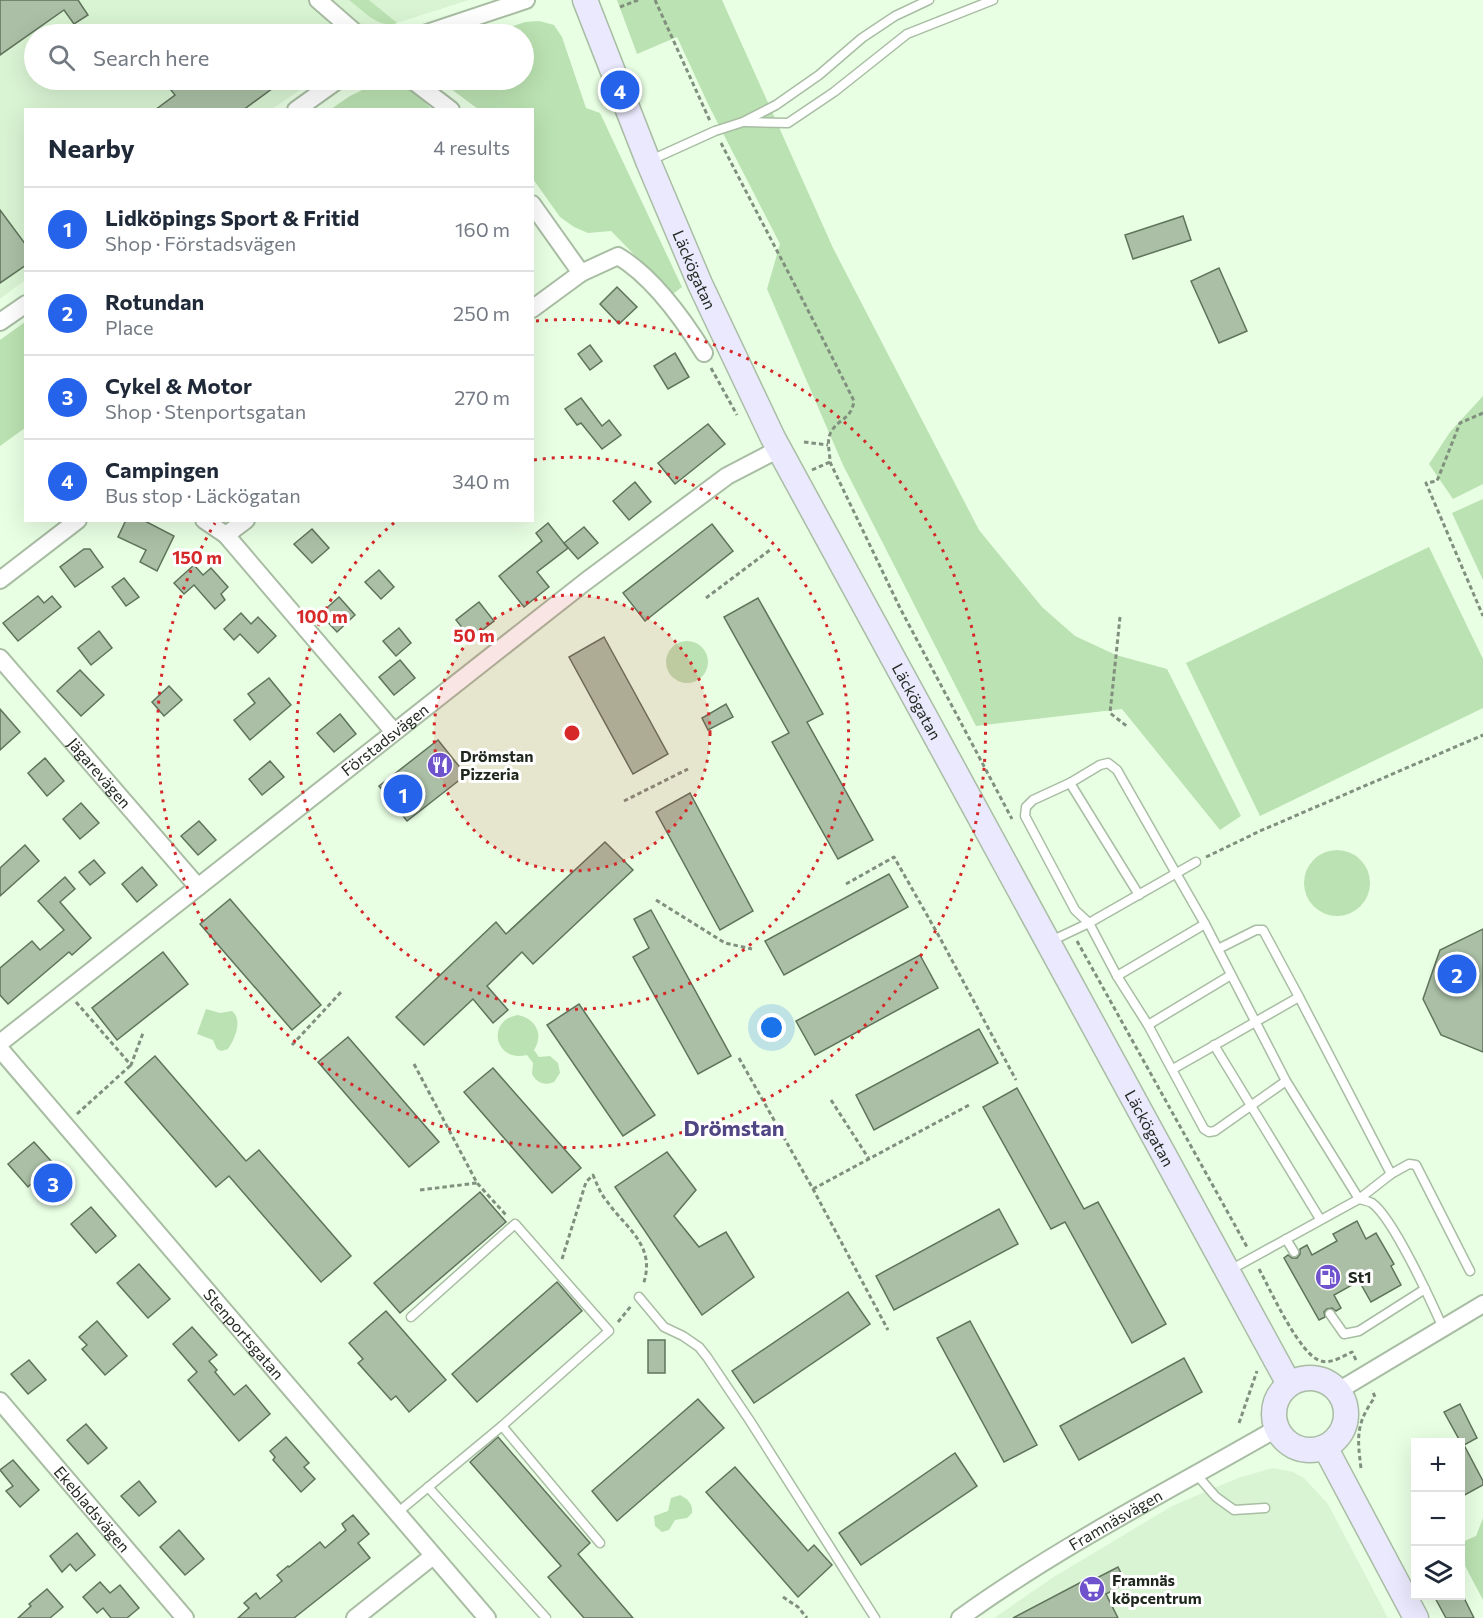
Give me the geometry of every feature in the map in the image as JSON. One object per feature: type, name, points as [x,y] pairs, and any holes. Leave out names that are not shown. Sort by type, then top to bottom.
[{"type":"main road","name":"Läckögatan","points":[[585,0],[648,161],[705,294],[779,449],[1289,1384]]},
{"type":"main road","points":[[1306,1378],[1315,1378],[1331,1384],[1338,1391],[1343,1399],[1346,1417],[1340,1435],[1325,1447],[1316,1450],[1297,1448],[1281,1437],[1274,1421],[1274,1404],[1282,1389],[1306,1378]]},
{"type":"main road","points":[[1325,1447],[1416,1618]]},
{"type":"street","points":[[318,0],[346,24]]},
{"type":"street","points":[[454,24],[526,0]]},
{"type":"street","points":[[299,108],[324,90]]},
{"type":"street","points":[[425,90],[448,108]]},
{"type":"street","points":[[534,207],[581,273],[534,308]]},
{"type":"street","name":"Läckögatan","points":[[581,273],[618,256],[633,265],[686,324],[704,353]]},
{"type":"street","points":[[0,322],[24,305]]},
{"type":"street","name":"Förstadsvägen","points":[[0,1043],[585,582],[727,476],[779,449]]},
{"type":"street","points":[[0,580],[75,522]]},
{"type":"street","points":[[207,522],[226,535],[394,732]]},
{"type":"street","points":[[226,535],[243,522]]},
{"type":"street","name":"Jägarevägen","points":[[0,658],[198,887]]},
{"type":"street","name":"Stenportsgatan","points":[[0,1049],[488,1618]]},
{"type":"street","points":[[1338,1391],[1483,1304]]},
{"type":"street","name":"Ekebladsvägen","points":[[0,1401],[185,1618]]},
{"type":"street","name":"Framnäsvägen","points":[[960,1618],[997,1591],[1106,1524],[1276,1429]]},
{"type":"street","points":[[355,1618],[433,1556]]},
{"type":"lane","points":[[648,161],[777,105],[819,75],[862,38],[887,21],[929,0]]},
{"type":"lane","points":[[742,122],[788,123],[834,92],[907,34],[993,0]]},
{"type":"lane","points":[[1286,1081],[1215,1131],[1209,1132],[1204,1129],[1149,1025],[1117,976],[1089,922],[1075,910],[1025,816],[1026,807],[1033,800],[1070,783],[1100,765],[1108,763],[1117,770],[1205,924],[1286,1081],[1359,1198],[1371,1203],[1386,1219],[1425,1289],[1443,1328]]},
{"type":"lane","points":[[1070,783],[1139,895]]},
{"type":"lane","points":[[1048,943],[1196,862]]},
{"type":"lane","points":[[1117,976],[1205,924]]},
{"type":"lane","points":[[1218,949],[1256,930],[1263,930],[1391,1174]]},
{"type":"lane","points":[[1149,1025],[1232,975]]},
{"type":"lane","points":[[1173,1070],[1299,997]]},
{"type":"lane","points":[[1214,1045],[1320,1219]]},
{"type":"lane","points":[[1227,1271],[1359,1198],[1391,1174],[1409,1164],[1416,1165],[1470,1271]]},
{"type":"lane","points":[[397,1513],[502,1426],[609,1331],[515,1224],[411,1317]]},
{"type":"lane","points":[[1286,1239],[1294,1252]]},
{"type":"lane","points":[[1330,1314],[1344,1334],[1359,1331],[1425,1289]]},
{"type":"lane","points":[[639,1297],[664,1326],[699,1347],[707,1357],[875,1618]]},
{"type":"lane","points":[[502,1426],[600,1543]]},
{"type":"lane","points":[[1196,1474],[1216,1497],[1234,1510],[1265,1508]]},
{"type":"lane","points":[[428,1487],[546,1618]]},
{"type":"path","points":[[620,7],[638,0]]},
{"type":"path","points":[[1483,413],[1460,423],[1437,481],[1426,483],[1483,616]]},
{"type":"path","points":[[804,442],[828,446]]},
{"type":"path","points":[[706,598],[770,550]]},
{"type":"path","points":[[1120,617],[1110,713],[1128,727]]},
{"type":"path","points":[[1196,862],[1260,831],[1483,735]]},
{"type":"path","points":[[624,801],[688,769]]},
{"type":"path","points":[[846,884],[894,857],[1016,1080]]},
{"type":"path","points":[[656,900],[725,943],[752,949]]},
{"type":"path","points":[[292,1045],[341,993]]},
{"type":"path","points":[[73,998],[131,1065]]},
{"type":"path","points":[[76,1115],[131,1065],[143,1033]]},
{"type":"path","points":[[739,1058],[813,1189],[888,1330]]},
{"type":"path","points":[[414,1064],[477,1183],[515,1224]]},
{"type":"path","points":[[831,1100],[869,1159]]},
{"type":"path","points":[[813,1189],[971,1104]]},
{"type":"path","points":[[558,1272],[586,1182],[593,1175],[606,1201],[641,1243],[648,1271],[639,1297],[609,1331]]},
{"type":"path","points":[[420,1190],[477,1183]]},
{"type":"path","points":[[783,1598],[798,1607],[807,1618]]},
{"type":"shaded area","points":[[0,0],[469,0],[395,24],[24,24],[24,90],[300,90],[273,108],[24,108],[24,281],[0,299]]},
{"type":"shaded area","points":[[349,0],[369,0],[397,23],[377,21]]},
{"type":"shaded area","points":[[617,0],[722,0],[833,248],[979,530],[1042,607],[1075,636],[1116,655],[1167,669],[1241,816],[1220,830],[1122,709],[976,726],[843,465],[767,289],[780,244],[709,106],[677,37],[637,54]]},
{"type":"shaded area","points":[[539,21],[554,25],[562,37],[586,108],[600,113],[682,287],[673,294],[611,231],[588,233],[560,217],[534,180],[534,108],[477,108],[452,90],[534,90],[534,24],[519,24]]},
{"type":"shaded area","points":[[362,90],[410,90],[431,108],[332,108]]},
{"type":"shaded area","points":[[24,323],[24,429],[0,446],[0,340]]},
{"type":"shaded area","points":[[1483,396],[1483,484],[1453,499],[1429,464],[1450,432]]},
{"type":"shaded area","points":[[1483,499],[1483,580],[1452,513]]},
{"type":"shaded area","points":[[1429,547],[1483,659],[1483,708],[1260,816],[1186,663]]},
{"type":"shaded area","points":[[687,641],[702,647],[708,662],[702,677],[687,683],[672,677],[666,662],[672,647]]},
{"type":"shaded area","points":[[1337,850],[1349,853],[1360,860],[1367,871],[1370,883],[1367,895],[1360,906],[1349,913],[1337,916],[1325,913],[1314,906],[1307,895],[1304,883],[1307,871],[1314,860],[1325,853]]},
{"type":"shaded area","points":[[206,1009],[220,1013],[232,1011],[235,1015],[237,1030],[228,1049],[221,1051],[217,1049],[213,1040],[197,1034]]},
{"type":"shaded area","points":[[518,1015],[530,1020],[536,1028],[538,1038],[534,1050],[539,1057],[550,1056],[558,1063],[560,1073],[554,1082],[544,1084],[539,1082],[532,1074],[533,1063],[527,1055],[516,1056],[507,1053],[501,1047],[498,1032],[501,1024],[508,1018]]},
{"type":"shaded area","points":[[1273,1468],[1293,1472],[1304,1478],[1328,1504],[1388,1618],[994,1618],[1052,1578],[1172,1506],[1238,1478]]},
{"type":"shaded area","points":[[680,1495],[689,1502],[692,1513],[687,1518],[675,1520],[669,1530],[662,1532],[655,1526],[654,1516],[668,1511],[671,1498]]},
{"type":"shaded area","points":[[1483,1518],[1483,1600],[1465,1566],[1465,1541],[1476,1536]]},
{"type":"building","points":[[0,0],[78,0],[88,15],[74,24],[64,10],[44,24],[24,24],[24,38],[0,55]]},
{"type":"building","points":[[171,90],[270,90],[246,108],[158,108],[175,95]]},
{"type":"building","points":[[0,210],[24,242],[24,266],[0,283]]},
{"type":"building","points":[[1183,216],[1191,240],[1133,259],[1125,235]]},
{"type":"building","points":[[1219,268],[1247,331],[1219,343],[1191,281]]},
{"type":"building","points":[[617,287],[637,307],[619,324],[600,304]]},
{"type":"building","points":[[590,345],[602,361],[590,370],[578,354]]},
{"type":"building","points":[[675,353],[689,377],[668,389],[654,366]]},
{"type":"building","points":[[581,398],[602,426],[609,420],[621,435],[602,449],[581,423],[577,425],[565,409]]},
{"type":"building","points":[[708,424],[725,444],[675,484],[658,463]]},
{"type":"building","points":[[635,482],[651,502],[629,520],[613,501]]},
{"type":"building","points":[[125,522],[147,522],[174,536],[157,571],[140,562],[146,550],[118,537]]},
{"type":"building","points":[[548,523],[568,548],[537,572],[549,587],[524,607],[499,576],[542,541],[536,533]]},
{"type":"building","points":[[712,524],[733,551],[645,621],[623,593]]},
{"type":"building","points":[[584,527],[598,543],[578,559],[564,543]]},
{"type":"building","points":[[312,529],[329,548],[312,563],[294,544]]},
{"type":"building","points":[[84,549],[90,549],[103,567],[75,587],[60,567]]},
{"type":"building","points":[[194,565],[203,575],[211,568],[228,587],[221,594],[225,600],[215,609],[194,585],[184,594],[174,583]]},
{"type":"building","points":[[379,570],[394,587],[381,599],[365,582]]},
{"type":"building","points":[[124,578],[139,597],[126,606],[112,587]]},
{"type":"building","points":[[38,596],[44,603],[52,596],[61,607],[18,641],[3,623]]},
{"type":"building","points":[[339,597],[355,615],[337,632],[320,614]]},
{"type":"building","points":[[758,598],[823,714],[807,722],[873,840],[838,859],[772,742],[789,733],[724,617]]},
{"type":"building","points":[[479,602],[494,621],[471,639],[456,620]]},
{"type":"building","points":[[241,613],[251,624],[258,617],[276,636],[258,653],[240,634],[234,640],[224,629]]},
{"type":"building","points":[[399,628],[411,643],[396,656],[383,641]]},
{"type":"building","points":[[99,631],[112,648],[91,665],[78,648]]},
{"type":"building","points":[[604,637],[668,754],[633,774],[569,657]]},
{"type":"building","points":[[400,660],[415,678],[394,695],[379,677]]},
{"type":"building","points":[[80,670],[104,695],[81,716],[57,691]]},
{"type":"building","points":[[269,678],[291,705],[250,740],[234,720],[255,703],[248,694]]},
{"type":"building","points":[[169,686],[182,700],[164,716],[152,702]]},
{"type":"building","points":[[726,704],[733,717],[708,730],[702,718]]},
{"type":"building","points":[[0,709],[20,732],[0,750]]},
{"type":"building","points":[[340,714],[356,734],[334,752],[317,733]]},
{"type":"building","points":[[438,740],[466,775],[407,821],[379,786]]},
{"type":"building","points":[[45,758],[64,781],[47,796],[28,773]]},
{"type":"building","points":[[270,761],[284,777],[262,795],[249,779]]},
{"type":"building","points":[[690,793],[753,911],[720,930],[656,812]]},
{"type":"building","points":[[81,803],[99,823],[80,839],[63,819]]},
{"type":"building","points":[[199,821],[216,840],[198,855],[181,836]]},
{"type":"building","points":[[605,842],[633,870],[533,964],[522,952],[487,986],[508,1010],[493,1023],[473,999],[424,1045],[396,1017],[496,922],[506,934]]},
{"type":"building","points":[[25,845],[39,861],[0,896],[0,868]]},
{"type":"building","points":[[94,860],[105,873],[90,885],[79,872]]},
{"type":"building","points":[[142,867],[157,885],[137,902],[122,884]]},
{"type":"building","points":[[889,874],[908,907],[784,975],[765,941]]},
{"type":"building","points":[[65,877],[75,889],[60,902],[91,938],[72,955],[69,952],[8,1004],[0,995],[0,968],[32,941],[40,950],[64,930],[38,901]]},
{"type":"building","points":[[230,899],[321,1005],[292,1030],[200,924]]},
{"type":"building","points":[[651,910],[731,1056],[698,1074],[633,957],[649,948],[634,919]]},
{"type":"building","points":[[1483,929],[1483,1052],[1441,1035],[1423,999],[1440,950]]},
{"type":"building","points":[[163,952],[188,984],[117,1040],[92,1008]]},
{"type":"building","points":[[920,955],[938,988],[815,1055],[796,1021]]},
{"type":"building","points":[[579,1004],[655,1115],[623,1136],[547,1025]]},
{"type":"building","points":[[979,1029],[998,1063],[874,1130],[856,1095]]},
{"type":"building","points":[[348,1037],[439,1142],[409,1167],[318,1062]]},
{"type":"building","points":[[155,1056],[246,1161],[259,1150],[351,1256],[321,1282],[229,1176],[216,1187],[125,1082]]},
{"type":"building","points":[[493,1068],[581,1168],[552,1193],[464,1092]]},
{"type":"building","points":[[1017,1088],[1084,1209],[1098,1202],[1166,1324],[1132,1343],[1065,1222],[1051,1229],[983,1107]]},
{"type":"building","points":[[34,1142],[68,1180],[47,1198],[33,1182],[28,1187],[8,1164]]},
{"type":"building","points":[[667,1152],[696,1190],[674,1216],[699,1247],[726,1232],[754,1277],[702,1315],[615,1187]]},
{"type":"building","points":[[480,1192],[506,1222],[400,1313],[374,1283]]},
{"type":"building","points":[[91,1207],[116,1236],[96,1253],[71,1224]]},
{"type":"building","points":[[999,1209],[1018,1244],[894,1310],[876,1276]]},
{"type":"building","points":[[1357,1221],[1366,1239],[1376,1233],[1394,1264],[1391,1266],[1401,1285],[1371,1302],[1359,1281],[1334,1295],[1341,1308],[1336,1311],[1332,1308],[1327,1309],[1324,1312],[1325,1317],[1319,1320],[1284,1258],[1288,1255],[1297,1258],[1300,1249],[1307,1245],[1312,1255],[1337,1241],[1333,1234]]},
{"type":"building","points":[[139,1264],[170,1299],[148,1318],[117,1283]]},
{"type":"building","points":[[557,1282],[582,1311],[477,1402],[452,1374]]},
{"type":"building","points":[[848,1292],[870,1324],[754,1403],[732,1371]]},
{"type":"building","points":[[386,1311],[446,1380],[409,1412],[396,1396],[391,1400],[358,1363],[363,1359],[349,1343]]},
{"type":"building","points":[[97,1321],[127,1356],[105,1375],[82,1349],[87,1345],[79,1337]]},
{"type":"building","points":[[970,1321],[1037,1445],[1004,1462],[937,1338]]},
{"type":"building","points":[[192,1327],[217,1355],[209,1361],[234,1395],[246,1385],[270,1414],[239,1441],[188,1380],[197,1372],[173,1344]]},
{"type":"building","points":[[648,1340],[665,1340],[665,1373],[648,1373]]},
{"type":"building","points":[[1184,1358],[1202,1392],[1079,1460],[1060,1426]]},
{"type":"building","points":[[29,1360],[46,1380],[28,1394],[11,1374]]},
{"type":"building","points":[[698,1399],[724,1428],[617,1521],[592,1491]]},
{"type":"building","points":[[1460,1404],[1477,1438],[1465,1444],[1465,1438],[1458,1438],[1444,1412]]},
{"type":"building","points":[[86,1424],[107,1448],[88,1464],[67,1440]]},
{"type":"building","points":[[286,1437],[309,1463],[304,1467],[315,1479],[301,1492],[273,1460],[275,1457],[270,1451]]},
{"type":"building","points":[[498,1437],[590,1543],[578,1554],[633,1618],[584,1618],[548,1577],[561,1566],[470,1462]]},
{"type":"building","points":[[1465,1447],[1483,1481],[1483,1485],[1465,1495]]},
{"type":"building","points":[[955,1453],[977,1486],[861,1565],[839,1533]]},
{"type":"building","points":[[13,1460],[39,1490],[20,1507],[6,1491],[13,1486],[0,1470]]},
{"type":"building","points":[[735,1467],[808,1551],[814,1545],[832,1565],[798,1597],[706,1492]]},
{"type":"building","points":[[139,1481],[156,1502],[139,1516],[121,1496]]},
{"type":"building","points":[[353,1515],[369,1534],[358,1543],[370,1558],[294,1618],[238,1618],[249,1608],[244,1603],[256,1593],[260,1599],[282,1581],[277,1575],[320,1542],[325,1548],[346,1530],[342,1524]]},
{"type":"building","points":[[179,1530],[204,1559],[185,1575],[160,1547]]},
{"type":"building","points":[[77,1533],[95,1555],[76,1571],[70,1564],[62,1572],[50,1556]]},
{"type":"building","name":"Framnäs köpcentrum","points":[[1118,1567],[1126,1583],[1106,1594],[1118,1618],[1013,1618],[1089,1578],[1091,1581]]},
{"type":"building","points":[[100,1582],[110,1593],[120,1585],[139,1608],[127,1618],[111,1618],[103,1608],[97,1613],[83,1597]]},
{"type":"building","points":[[47,1589],[63,1607],[50,1618],[18,1618],[31,1606],[29,1604]]},
{"type":"building","points":[[1436,1600],[1465,1600],[1474,1618],[1446,1618]]},
{"type":"place","name":"Campingen","points":[[620,90]]},
{"type":"place","name":"Drömstan Pizzeria","points":[[440,765]]},
{"type":"place","name":"Lidköpings Sport & Fritid","points":[[403,794]]},
{"type":"place","name":"Rotundan","points":[[1457,974]]},
{"type":"place","name":"Cykel & Motor","points":[[53,1183]]},
{"type":"place","name":"St1","points":[[1328,1277]]},
{"type":"place","name":"Framnäs köpcentrum","points":[[1092,1589]]},
{"type":"district","name":"Drömstan","points":[[734,1128]]}]
